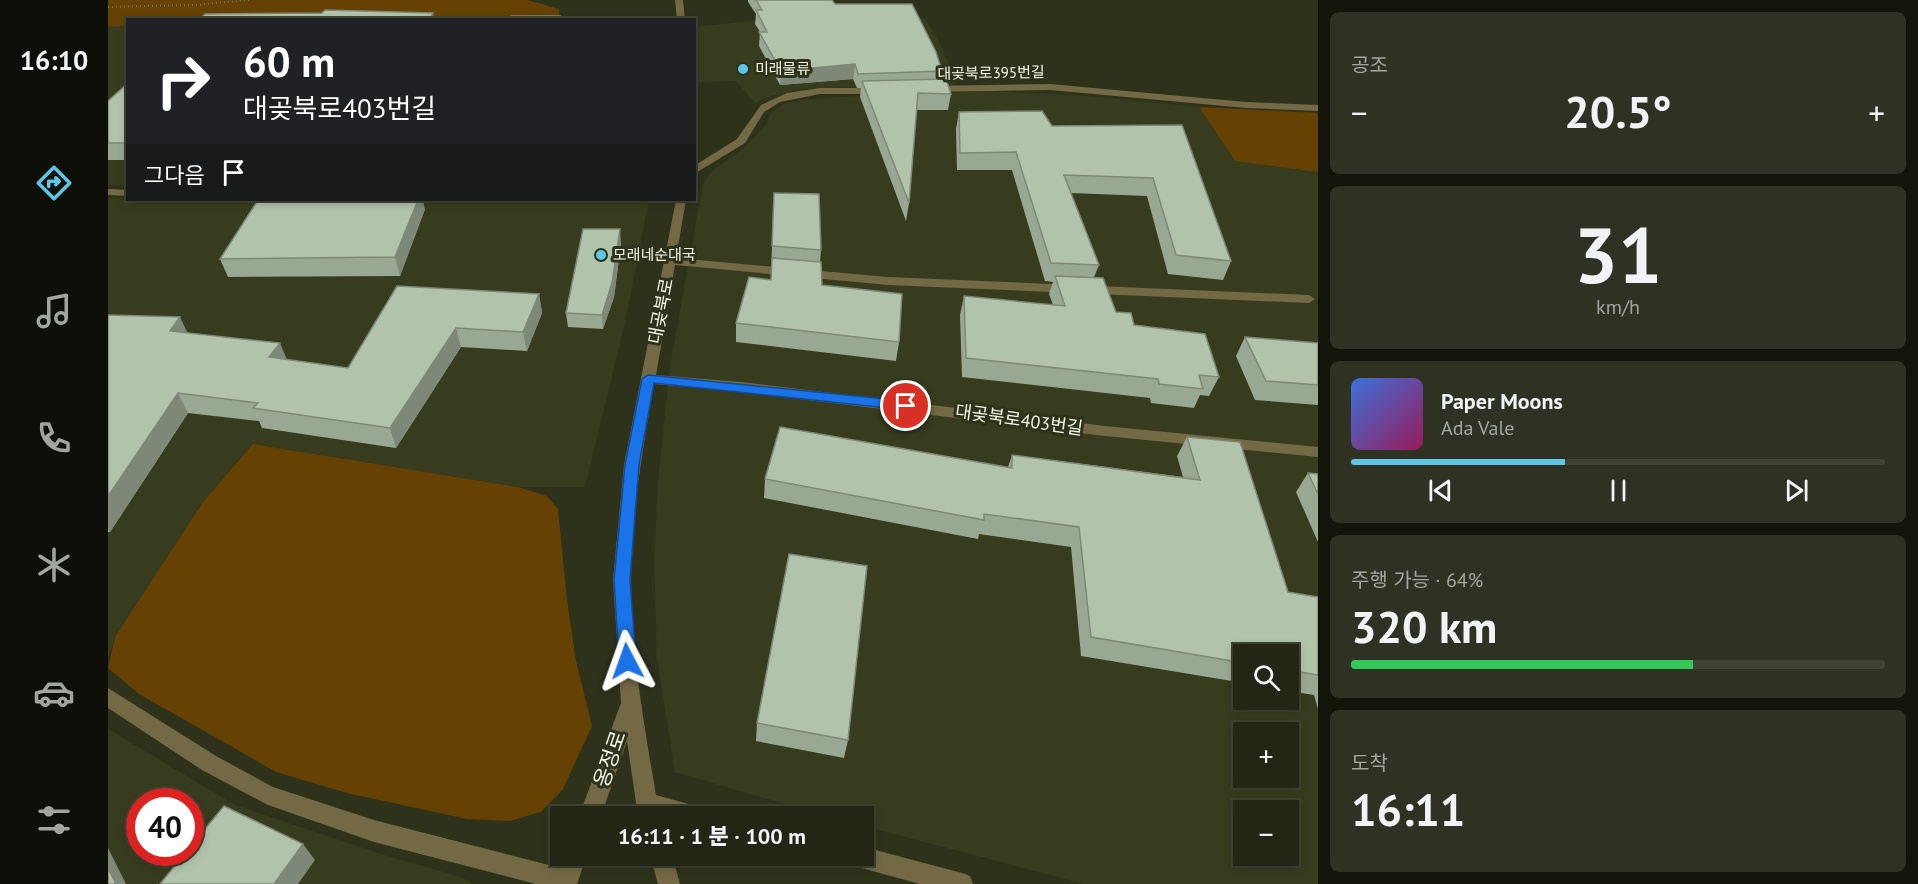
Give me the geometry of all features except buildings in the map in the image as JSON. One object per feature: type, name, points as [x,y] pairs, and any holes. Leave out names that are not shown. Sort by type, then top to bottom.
[{"type":"street","points":[[679,0],[681,18]]},
{"type":"street","name":"대곶북로395번길","points":[[919,90],[1050,87],[1246,105],[1318,108]]},
{"type":"street","points":[[696,170],[741,141],[751,130],[761,108],[776,100],[793,94],[897,90]]},
{"type":"street","points":[[108,192],[126,192]]},
{"type":"street","name":"대곶북로","points":[[647,806],[630,702],[622,580],[632,465],[681,201]]},
{"type":"street","points":[[671,261],[888,281],[1309,299]]},
{"type":"street","name":"대곶북로403번길","points":[[648,379],[930,408],[1105,431],[1318,452]]},
{"type":"street","points":[[108,697],[209,763],[268,795],[374,831],[567,883],[572,866]]},
{"type":"street","name":"옹정로","points":[[594,806],[630,702]]},
{"type":"street","points":[[874,861],[963,884]]},
{"type":"street","points":[[663,866],[669,884]]},
{"type":"path","points":[[108,7],[195,5],[249,0]]},
{"type":"shaded area","points":[[108,0],[527,0],[559,9],[559,15],[554,18],[126,18],[126,26],[108,27]]},
{"type":"shaded area","points":[[828,13],[918,17],[927,22],[938,39],[957,84],[803,89],[774,95],[755,103],[736,81],[697,82],[696,27]]},
{"type":"shaded area","points":[[126,26],[126,185],[108,185],[108,27]]},
{"type":"shaded area","points":[[995,91],[1087,96],[1199,107],[1235,161],[1318,172],[1318,884],[1084,884],[874,829],[874,806],[792,806],[675,772],[657,657],[654,559],[659,471],[670,367],[703,184],[710,173],[745,147],[766,125],[771,113],[787,102],[838,97]]},
{"type":"shaded area","points":[[1199,107],[1318,113],[1318,172],[1235,161]]},
{"type":"shaded area","points":[[108,198],[126,199],[126,201],[288,204],[346,201],[649,201],[624,327],[585,487],[518,487],[253,444],[203,502],[115,637],[108,659]]},
{"type":"shaded area","points":[[253,444],[518,487],[547,496],[558,509],[567,601],[576,661],[592,726],[563,789],[541,812],[510,821],[467,819],[347,793],[276,772],[139,694],[108,668],[115,637],[203,502]]},
{"type":"shaded area","points":[[108,729],[235,805],[384,855],[461,877],[473,884],[108,884]]},
{"type":"place","name":"미래물류","points":[[743,69]]},
{"type":"place","name":"모래네순대국","points":[[601,255]]},
{"type":"route","points":[[627,661],[622,580],[632,465],[648,379],[906,406]]}]
